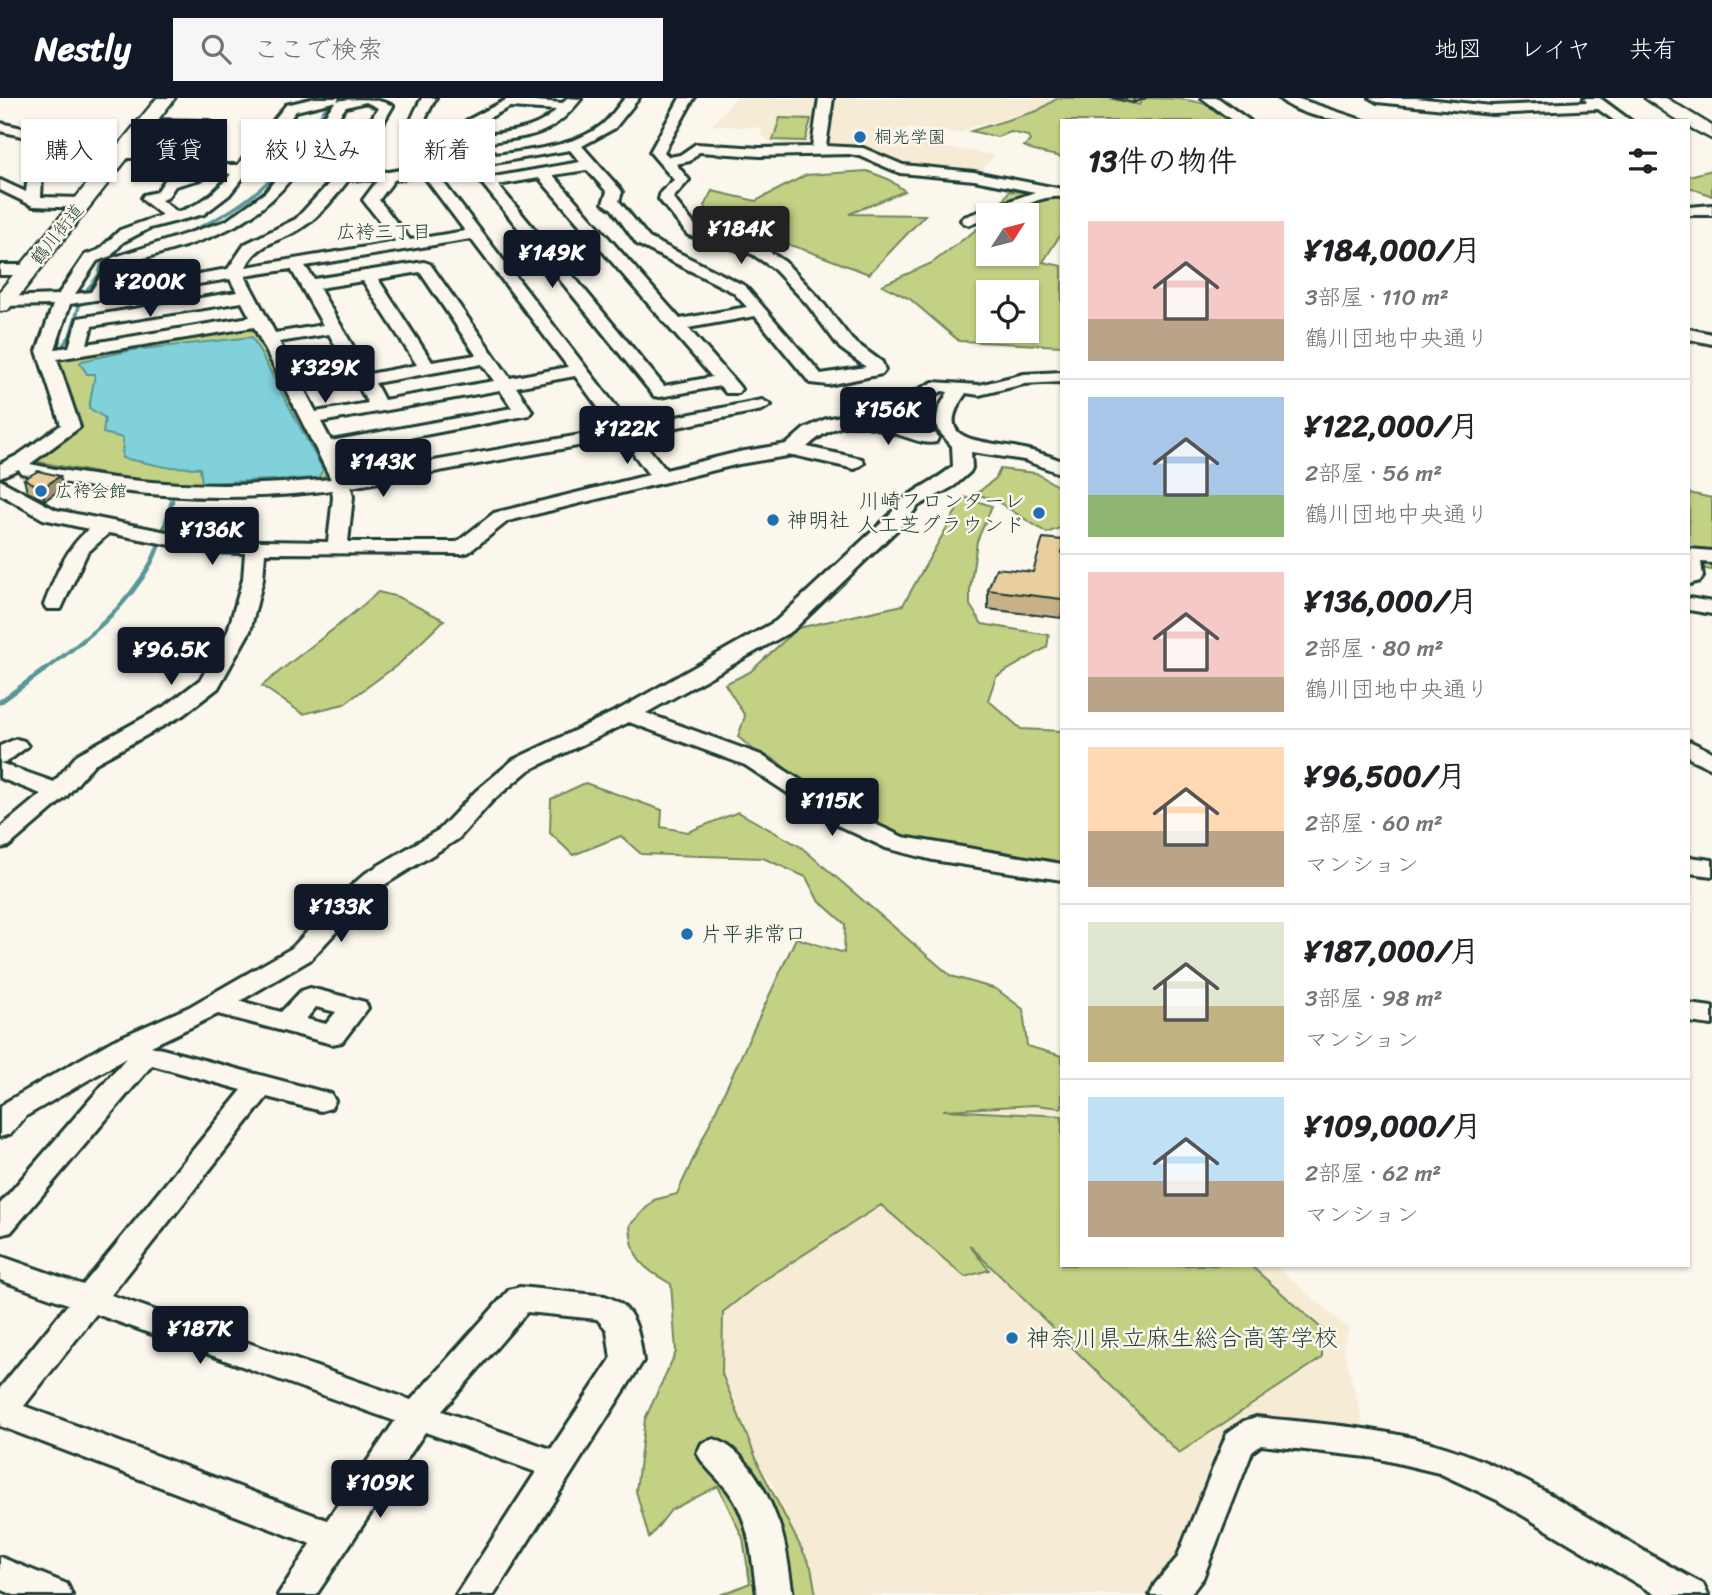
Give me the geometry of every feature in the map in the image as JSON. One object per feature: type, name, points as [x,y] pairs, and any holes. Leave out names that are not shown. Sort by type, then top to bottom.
[{"type":"main road","name":"鶴川街道","points":[[150,119],[166,98]]},
{"type":"main road","points":[[1654,98],[1686,119]]},
{"type":"main road","points":[[1690,122],[1712,134]]},
{"type":"main road","name":"鶴川街道","points":[[2,303],[131,142]]},
{"type":"street","points":[[282,119],[295,102],[332,98]]},
{"type":"street","points":[[329,119],[341,104],[368,98],[386,106],[380,119]]},
{"type":"street","points":[[418,119],[429,98]]},
{"type":"street","points":[[495,159],[573,145],[598,134],[610,125],[632,98]]},
{"type":"street","points":[[573,145],[615,192],[611,203],[617,206],[643,241],[727,282],[759,310],[819,380],[878,369],[846,344],[813,301],[769,257],[688,229],[666,199],[666,195],[682,180],[657,152],[687,98]]},
{"type":"street","points":[[819,149],[826,98]]},
{"type":"street","points":[[1209,98],[1240,119]]},
{"type":"street","points":[[1286,98],[1301,106],[1350,119]]},
{"type":"street","points":[[1377,98],[1404,102],[1434,102],[1463,115],[1596,102],[1621,119]]},
{"type":"street","points":[[1393,119],[1404,102]]},
{"type":"street","points":[[477,119],[508,103],[570,103]]},
{"type":"street","points":[[495,138],[539,130],[552,123],[570,103]]},
{"type":"street","points":[[0,127],[21,132]]},
{"type":"street","points":[[667,162],[685,158],[696,148],[750,152],[819,149],[863,152],[900,169],[974,176],[1059,193]]},
{"type":"street","points":[[119,157],[131,156]]},
{"type":"street","points":[[119,157],[131,159]]},
{"type":"street","points":[[589,165],[488,182],[660,392],[724,380]]},
{"type":"street","points":[[174,217],[149,198],[162,195],[170,183],[222,169],[241,171]]},
{"type":"street","points":[[4,466],[71,427],[46,351],[63,300],[91,258],[105,253],[110,243],[141,226],[199,211],[224,191],[241,172]]},
{"type":"street","points":[[4,466],[100,485],[172,492],[259,493],[342,485],[755,406],[724,380],[542,172]]},
{"type":"street","points":[[385,176],[399,174]]},
{"type":"street","points":[[389,176],[371,200],[406,245]]},
{"type":"street","points":[[33,201],[35,182]]},
{"type":"street","points":[[97,295],[118,261],[231,224],[271,195],[281,182]]},
{"type":"street","points":[[235,272],[246,252],[253,246],[297,225],[331,195],[340,182]]},
{"type":"street","points":[[436,182],[660,476]]},
{"type":"street","points":[[0,184],[33,201],[82,203]]},
{"type":"street","points":[[969,220],[1033,197],[1059,193]]},
{"type":"street","points":[[2,303],[63,300],[475,234]]},
{"type":"street","points":[[166,284],[188,240]]},
{"type":"street","points":[[623,265],[670,256]]},
{"type":"street","points":[[295,263],[379,406]]},
{"type":"street","points":[[309,285],[424,267],[523,411],[325,448]]},
{"type":"street","points":[[0,270],[29,270]]},
{"type":"street","points":[[235,272],[342,485],[337,546]]},
{"type":"street","points":[[367,275],[427,368]]},
{"type":"street","points":[[77,351],[83,322],[246,296]]},
{"type":"street","points":[[677,325],[759,310]]},
{"type":"street","points":[[47,356],[259,321]]},
{"type":"street","points":[[269,339],[333,328]]},
{"type":"street","points":[[1690,334],[1712,339]]},
{"type":"street","points":[[364,380],[486,358]]},
{"type":"street","points":[[310,419],[579,370]]},
{"type":"street","points":[[793,449],[823,426],[894,410],[939,386],[979,390],[1024,379],[1060,377]]},
{"type":"street","points":[[961,387],[948,404],[944,415],[950,433],[961,444],[1033,457],[1060,467]]},
{"type":"street","points":[[859,417],[929,438]]},
{"type":"street","points":[[0,1127],[16,1109],[134,1051],[301,954],[350,901],[375,879],[449,834],[484,796],[522,765],[575,737],[628,714],[784,626],[898,519],[902,509],[926,491],[943,485],[963,468],[961,444]]},
{"type":"street","points":[[0,486],[50,515],[213,547],[337,546],[400,550],[462,548],[501,517],[660,476],[793,449],[855,463]]},
{"type":"street","points":[[54,605],[75,553],[84,541],[104,527]]},
{"type":"street","points":[[0,842],[58,792],[92,755],[175,710],[210,682],[239,631],[253,579],[256,547]]},
{"type":"street","points":[[1690,578],[1693,577],[1690,555],[1712,557]]},
{"type":"street","points":[[1690,604],[1712,608]]},
{"type":"street","points":[[628,714],[753,760],[844,819],[895,843],[933,852],[1060,872]]},
{"type":"street","points":[[1690,749],[1712,762]]},
{"type":"street","points":[[0,770],[58,792]]},
{"type":"street","points":[[1690,865],[1712,868]]},
{"type":"street","points":[[216,1004],[287,1023]]},
{"type":"street","points":[[1690,1013],[1712,1016]]},
{"type":"street","points":[[134,1051],[321,1101]]},
{"type":"street","points":[[0,1224],[134,1051]]},
{"type":"street","points":[[261,1085],[0,1411],[335,1538]]},
{"type":"street","points":[[0,1268],[557,1465]]},
{"type":"street","points":[[296,1595],[418,1415],[520,1299],[605,1308],[622,1325],[627,1362],[474,1595]]},
{"type":"street","points":[[1168,1595],[1191,1567],[1238,1443],[1256,1431],[1395,1446],[1448,1462],[1514,1493],[1646,1586],[1690,1595]]},
{"type":"street","points":[[714,1453],[744,1486],[763,1526],[775,1595]]},
{"type":"street","points":[[0,1573],[54,1595]]},
{"type":"shaded area","name":"桐光学園","points":[[736,98],[822,98],[814,145],[806,148],[769,141],[760,134],[763,130],[760,128],[712,125]]},
{"type":"shaded area","name":"桐光学園","points":[[834,98],[1058,98],[1037,111],[970,127],[962,133],[907,128],[891,140],[995,155],[977,175],[890,163],[823,146]]},
{"type":"shaded area","name":"神奈川県立麻生総合高等学校","points":[[883,1095],[1060,1096],[1060,1267],[1276,1267],[1349,1329],[1343,1347],[1363,1423],[1358,1427],[1254,1419],[1223,1441],[1184,1568],[1146,1595],[801,1595],[799,1573],[774,1486],[677,1347]]},
{"type":"green space","points":[[1058,98],[1108,98],[1139,105],[1144,98],[1163,98],[1205,104],[1228,119],[1060,119],[1060,157],[1024,146],[1030,141],[1028,136],[1011,132],[997,137],[971,131],[1037,111]]},
{"type":"green space","points":[[780,118],[811,119],[805,141],[773,140]]},
{"type":"green space","points":[[1712,170],[1712,196],[1690,187],[1690,176]]},
{"type":"green space","points":[[867,171],[888,179],[905,191],[849,214],[925,215],[869,274],[802,249],[736,229],[724,223],[704,206],[712,191],[756,201],[806,175]]},
{"type":"green space","points":[[1009,191],[1060,195],[1060,235],[1043,262],[1060,266],[1060,346],[1000,343],[1039,343],[1039,280],[976,280],[976,342],[959,341],[910,299],[882,285],[932,263],[976,230],[976,266],[1040,266],[1040,203],[1002,203]]},
{"type":"green space","points":[[243,327],[253,330],[328,472],[320,480],[256,485],[146,482],[33,461],[33,457],[78,428],[55,359]]},
{"type":"green space","name":"川崎フロンターレ 人工芝グラウンド","points":[[1000,469],[1036,473],[1060,488],[1060,528],[1047,533],[995,500],[976,494],[996,478]]},
{"type":"green space","points":[[1690,493],[1712,498],[1712,570],[1690,566]]},
{"type":"green space","points":[[964,497],[992,506],[977,541],[970,605],[982,624],[1049,635],[1047,647],[996,677],[988,700],[1021,729],[1060,731],[1060,866],[1038,865],[920,842],[863,824],[800,781],[776,760],[754,750],[738,737],[745,716],[725,684],[750,672],[798,628],[903,605]]},
{"type":"green space","points":[[378,592],[398,597],[444,620],[400,663],[344,704],[303,714],[262,686],[350,616]]},
{"type":"green space","points":[[585,783],[662,810],[661,827],[688,832],[738,812],[801,847],[951,976],[996,989],[1023,1009],[1027,1046],[1060,1055],[1060,1108],[1034,1105],[943,1110],[1060,1116],[1060,1267],[1252,1267],[1322,1329],[1322,1358],[1179,1453],[969,1245],[989,1270],[965,1277],[881,1205],[761,1282],[723,1312],[722,1374],[760,1468],[811,1567],[816,1595],[720,1595],[750,1583],[743,1538],[718,1486],[671,1510],[649,1538],[636,1491],[645,1419],[676,1352],[671,1284],[640,1262],[633,1247],[630,1225],[654,1200],[677,1194],[796,938],[844,953],[845,924],[818,900],[806,877],[763,858],[641,854],[621,836],[573,855],[550,833],[551,799]]},
{"type":"water","points":[[252,337],[323,470],[318,478],[202,483],[200,468],[166,467],[122,458],[123,438],[103,433],[105,418],[89,408],[95,374],[87,374],[80,363],[82,361],[133,350]]},
{"type":"building","points":[[38,471],[60,476],[42,488],[24,479]]},
{"type":"building","points":[[1043,538],[1060,540],[1060,599],[988,590],[996,568],[1033,572]]},
{"type":"waterway","points":[[335,101],[349,98]]},
{"type":"waterway","points":[[318,119],[330,103]]},
{"type":"waterway","points":[[85,292],[99,275],[103,259],[194,230],[236,207],[267,182]]},
{"type":"waterway","points":[[63,345],[70,336],[80,303]]},
{"type":"waterway","points":[[45,670],[90,635],[130,594],[155,556],[172,501]]},
{"type":"waterway","points":[[0,702],[47,668]]},
{"type":"place","name":"桐光学園","points":[[860,137]]},
{"type":"place","name":"広袴会館","points":[[41,491]]},
{"type":"place","name":"川崎フロンターレ 人工芝グラウンド","points":[[1039,513]]},
{"type":"place","name":"神明社","points":[[773,520]]},
{"type":"place","name":"片平非常口","points":[[687,934]]},
{"type":"place","name":"神奈川県立麻生総合高等学校","points":[[1012,1338]]},
{"type":"district","name":"広袴三丁目","points":[[384,231]]}]
